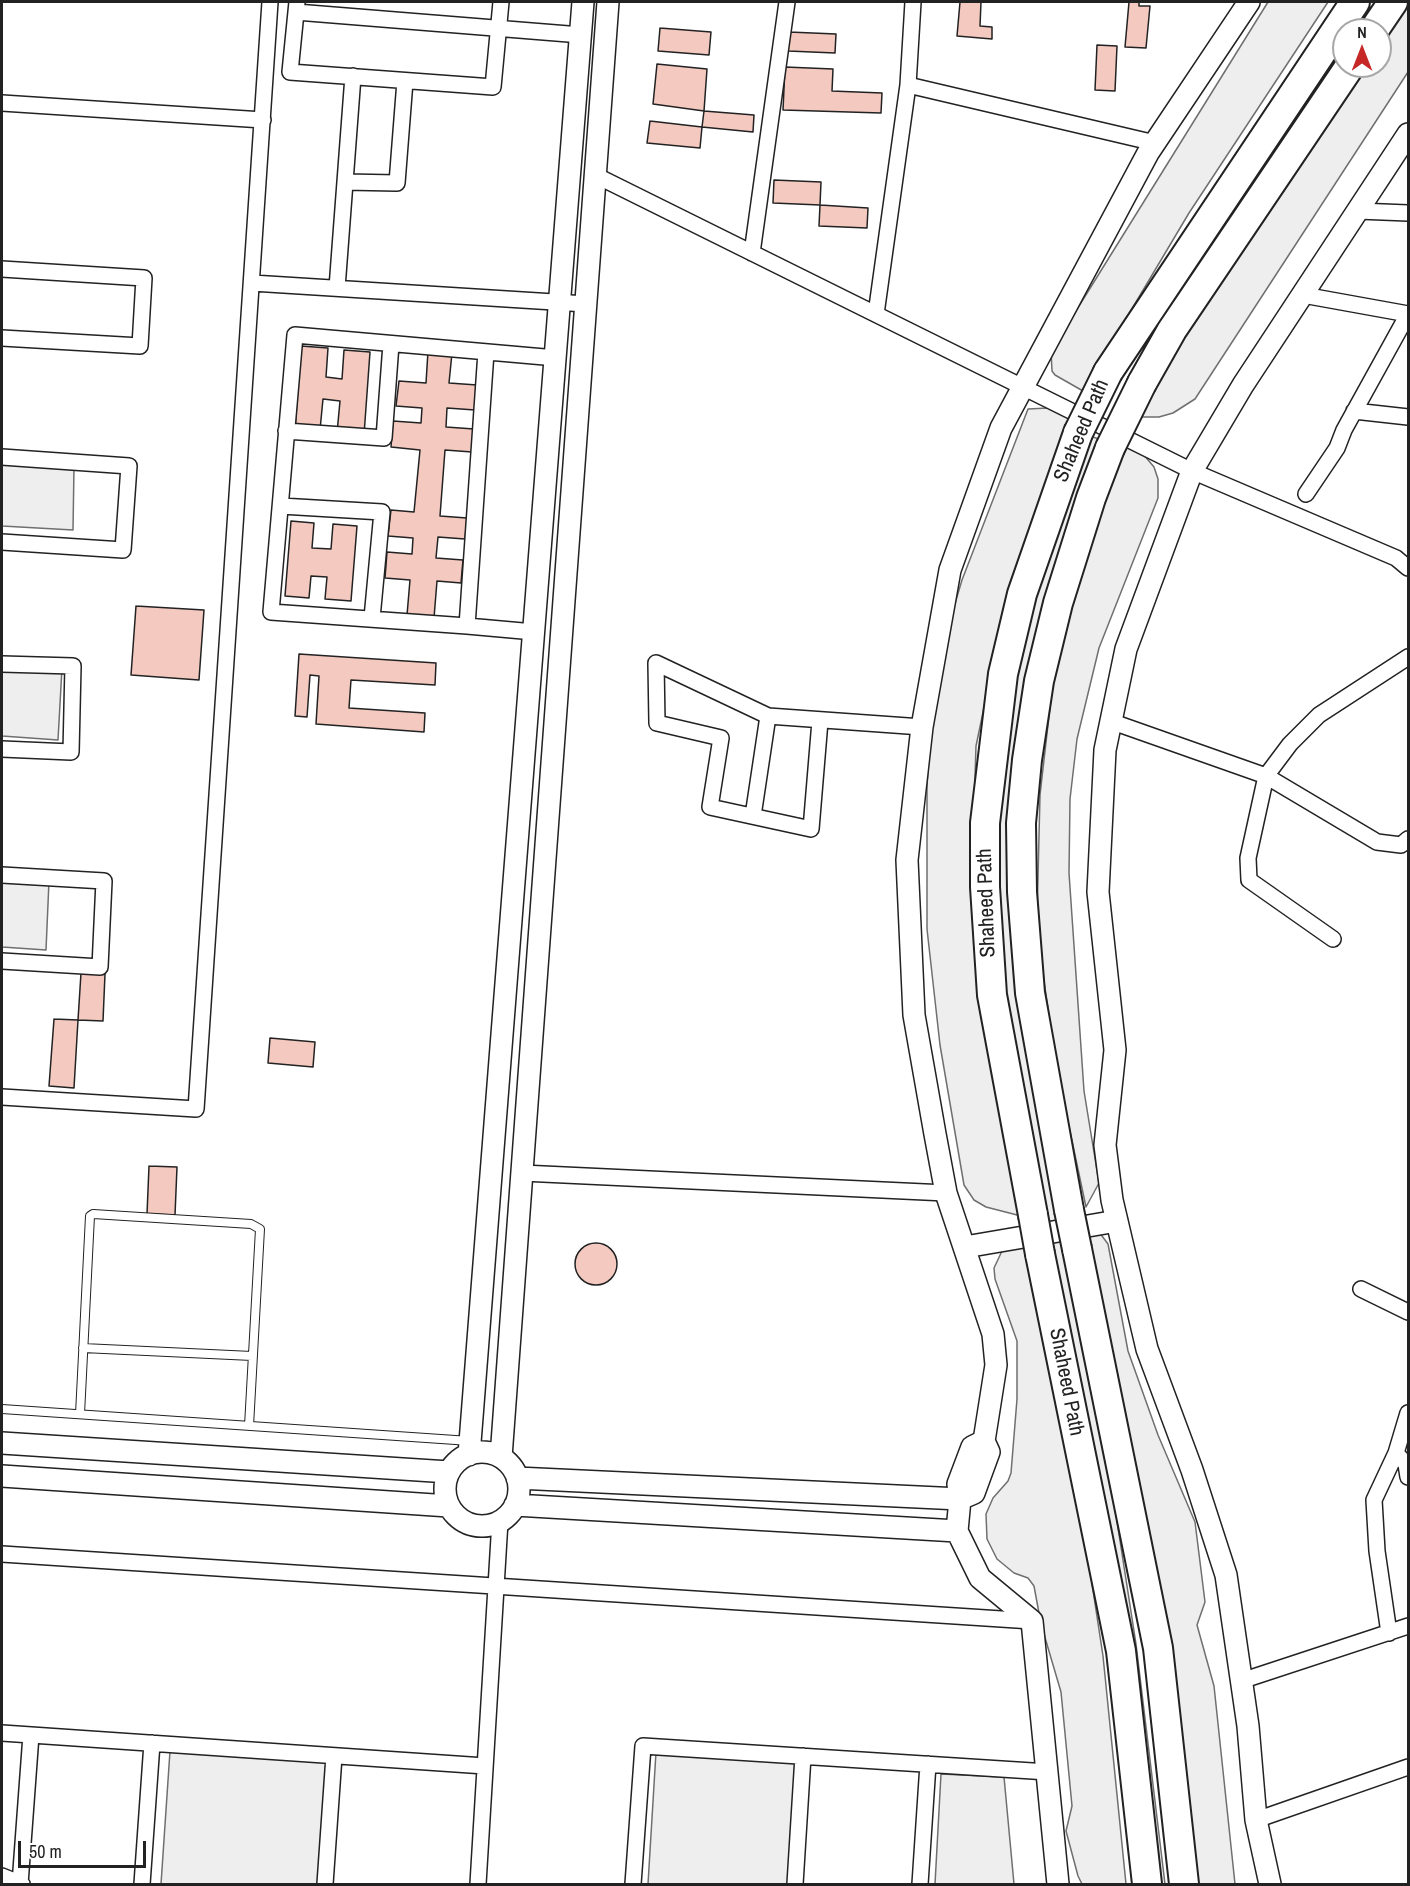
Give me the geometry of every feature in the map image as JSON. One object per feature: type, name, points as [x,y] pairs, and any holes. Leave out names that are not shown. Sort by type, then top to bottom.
[{"type":"highway","name":"Shaheed Path","points":[[1146,1884],[1121,1652],[1040,1254],[992,995],[985,887],[985,823],[1003,674],[1022,594],[1078,433],[1108,372],[1354,2]]},
{"type":"highway","points":[[1382,18],[1393,2]]},
{"type":"highway","name":"Shaheed Path","points":[[1184,1884],[1158,1648],[1069,1210],[1030,993],[1022,892],[1022,823],[1027,760],[1039,681],[1058,603],[1091,498],[1110,448],[1142,383],[1172,330],[1342,78]]},
{"type":"street","points":[[2,1097],[196,1109],[270,2]]},
{"type":"street","points":[[501,2],[498,27],[493,87],[290,72],[296,7],[498,27],[581,34]]},
{"type":"street","points":[[470,1448],[501,1457],[515,1471],[517,1478],[518,1499],[515,1505],[500,1521],[488,1525],[471,1524],[460,1518],[449,1506],[445,1494],[452,1466],[470,1448],[584,2]]},
{"type":"street","points":[[501,1457],[608,2]]},
{"type":"street","points":[[752,253],[787,2]]},
{"type":"street","points":[[876,314],[908,86],[913,2]]},
{"type":"street","points":[[1058,1884],[1032,1621],[980,1578],[957,1531],[960,1499],[958,1484],[972,1447],[984,1441],[996,1365],[993,1334],[946,1193],[914,1015],[907,860],[922,727],[950,570],[1001,428],[1155,142],[1249,2]]},
{"type":"street","points":[[337,288],[353,76]]},
{"type":"street","points":[[345,182],[397,183],[405,81]]},
{"type":"street","points":[[908,86],[1155,142]]},
{"type":"street","points":[[2,103],[263,120]]},
{"type":"street","points":[[1270,1884],[1256,1820],[1241,1681],[1226,1575],[1147,1349],[1117,1221],[1105,1145],[1115,1050],[1098,892],[1106,750],[1126,649],[1192,471],[1243,385],[1408,134]]},
{"type":"street","points":[[595,176],[1192,471],[1396,558],[1408,568]]},
{"type":"street","points":[[1358,211],[1408,213]]},
{"type":"street","points":[[2,270],[144,278],[140,346],[2,338]]},
{"type":"street","points":[[252,283],[586,304]]},
{"type":"street","points":[[1303,295],[1408,314],[1354,411],[1337,448],[1306,494]]},
{"type":"street","points":[[534,632],[271,612],[295,335],[556,358]]},
{"type":"street","points":[[286,431],[384,438],[391,344]]},
{"type":"street","points":[[466,626],[486,352]]},
{"type":"street","points":[[1354,411],[1408,417]]},
{"type":"street","points":[[2,458],[129,466],[123,550],[2,542]]},
{"type":"street","points":[[281,506],[382,512],[372,618]]},
{"type":"street","points":[[1333,939],[1249,880],[1248,858],[1266,776],[1290,744],[1319,715],[1408,657]]},
{"type":"street","points":[[820,721],[811,829],[710,807],[721,738],[657,723],[656,663],[768,716],[922,727]]},
{"type":"street","points":[[2,664],[73,666],[71,752],[2,749]]},
{"type":"street","points":[[753,816],[768,716]]},
{"type":"street","points":[[1110,721],[1266,776],[1364,837],[1377,842],[1401,845],[1408,839]]},
{"type":"street","points":[[2,875],[105,881],[100,967],[2,961]]},
{"type":"street","points":[[522,1173],[946,1193]]},
{"type":"street","points":[[965,1247],[1117,1221]]},
{"type":"street","points":[[1361,1289],[1408,1312]]},
{"type":"street","points":[[1389,1633],[1377,1551],[1374,1500],[1396,1453],[1408,1413]]},
{"type":"street","points":[[2,1443],[449,1472]]},
{"type":"street","points":[[1396,1453],[1406,1464],[1408,1477]]},
{"type":"street","points":[[2,1476],[449,1506]]},
{"type":"street","points":[[517,1478],[960,1499]]},
{"type":"street","points":[[515,1505],[957,1531]]},
{"type":"street","points":[[478,1884],[500,1521]]},
{"type":"street","points":[[2,1554],[1032,1621]]},
{"type":"street","points":[[1241,1681],[1408,1626]]},
{"type":"street","points":[[2,1733],[485,1766]]},
{"type":"street","points":[[2,1876],[21,1884],[31,1735]]},
{"type":"street","points":[[142,1884],[152,1743]]},
{"type":"street","points":[[633,1884],[643,1746],[1048,1772]]},
{"type":"street","points":[[325,1884],[334,1756]]},
{"type":"street","points":[[795,1884],[803,1756]]},
{"type":"street","points":[[920,1884],[928,1764]]},
{"type":"street","points":[[1256,1820],[1408,1767]]},
{"type":"lane","points":[[80,1414],[89,1220],[93,1214],[251,1224],[260,1229],[249,1426]]},
{"type":"lane","points":[[83,1348],[252,1356]]},
{"type":"lane","points":[[2,1409],[249,1426],[470,1448]]},
{"type":"shaded area","points":[[1268,2],[1328,2],[1189,213],[1083,391],[1055,375],[1052,371],[1051,351]]},
{"type":"shaded area","points":[[1403,2],[1408,2],[1408,72],[1195,399],[1173,413],[1159,417],[1141,417],[1193,317],[1352,78],[1392,78],[1392,18]]},
{"type":"shaded area","points":[[1048,408],[1072,414],[1010,583],[976,746],[972,873],[1021,1216],[986,1207],[974,1200],[964,1185],[940,1045],[927,929],[927,786],[930,740],[948,627],[962,580],[1028,409]]},
{"type":"shaded area","points":[[1090,436],[1102,440],[1011,837],[1136,1644],[1165,1884],[1150,1884],[996,951],[1000,761],[1034,593]]},
{"type":"shaded area","points":[[1128,446],[1143,454],[1154,467],[1158,479],[1158,498],[1099,648],[1077,739],[1070,799],[1069,873],[1084,1091],[1099,1183],[1086,1207],[1057,1070],[1044,981],[1037,918],[1040,795],[1053,681],[1064,624],[1107,488]]},
{"type":"shaded area","points":[[2,462],[74,467],[73,530],[2,526]]},
{"type":"shaded area","points":[[2,665],[62,668],[58,740],[2,736]]},
{"type":"shaded area","points":[[2,879],[49,881],[46,950],[2,947]]},
{"type":"shaded area","points":[[1087,1229],[1099,1232],[1108,1244],[1128,1351],[1158,1435],[1195,1522],[1205,1602],[1197,1625],[1214,1686],[1235,1884],[1186,1884]]},
{"type":"shaded area","points":[[1025,1239],[1075,1472],[1103,1656],[1126,1884],[1082,1884],[1078,1876],[1066,1831],[1072,1806],[1061,1692],[1041,1624],[1034,1586],[1028,1578],[1014,1573],[997,1559],[987,1539],[986,1514],[993,1498],[1008,1481],[1011,1473],[1017,1399],[1017,1341],[995,1279],[994,1268],[1002,1251]]},
{"type":"shaded area","points":[[170,1751],[328,1762],[320,1884],[161,1884]]},
{"type":"shaded area","points":[[656,1752],[798,1762],[789,1884],[648,1884]]},
{"type":"shaded area","points":[[941,1774],[1004,1777],[1014,1884],[935,1884]]},
{"type":"building","points":[[960,2],[981,2],[980,26],[992,27],[992,39],[957,36]]},
{"type":"building","points":[[1129,2],[1139,2],[1139,6],[1150,6],[1146,48],[1125,47]]},
{"type":"building","points":[[660,28],[711,32],[709,55],[658,51]]},
{"type":"building","points":[[789,32],[836,34],[835,53],[788,51]]},
{"type":"building","points":[[1097,45],[1117,46],[1115,91],[1095,90]]},
{"type":"building","points":[[657,64],[707,69],[704,111],[653,104]]},
{"type":"building","points":[[785,67],[833,69],[832,91],[882,93],[881,113],[783,110]]},
{"type":"building","points":[[704,111],[754,115],[753,132],[702,127]]},
{"type":"building","points":[[650,121],[702,127],[700,148],[647,143]]},
{"type":"building","points":[[774,180],[821,182],[820,205],[773,203]]},
{"type":"building","points":[[820,205],[868,208],[867,228],[819,226]]},
{"type":"building","points":[[301,346],[328,348],[326,377],[342,379],[344,350],[370,352],[364,435],[337,433],[340,401],[323,399],[320,430],[295,429]]},
{"type":"building","points":[[428,351],[452,353],[449,383],[477,385],[475,410],[447,408],[446,427],[474,429],[472,452],[445,450],[440,516],[467,518],[465,539],[438,537],[436,558],[463,560],[461,583],[437,581],[434,618],[407,615],[410,580],[385,578],[387,552],[412,554],[413,538],[388,536],[391,510],[414,512],[420,450],[391,447],[393,421],[421,423],[422,408],[396,406],[399,381],[426,383]]},
{"type":"building","points":[[291,521],[314,523],[312,548],[331,549],[333,524],[357,526],[351,601],[325,599],[327,577],[311,576],[309,598],[285,596]]},
{"type":"building","points":[[136,606],[204,610],[199,680],[131,675]]},
{"type":"building","points":[[299,654],[436,663],[435,685],[351,680],[349,708],[425,713],[424,732],[316,724],[319,676],[310,675],[307,717],[295,716]]},
{"type":"building","points":[[81,973],[105,974],[103,1021],[78,1020]]},
{"type":"building","points":[[54,1019],[78,1020],[74,1088],[49,1086]]},
{"type":"building","points":[[270,1038],[315,1042],[313,1067],[268,1063]]},
{"type":"building","points":[[149,1166],[177,1167],[175,1215],[147,1214]]},
{"type":"building","points":[[596,1243],[611,1249],[617,1264],[611,1279],[596,1285],[581,1279],[575,1264],[581,1249]]}]
